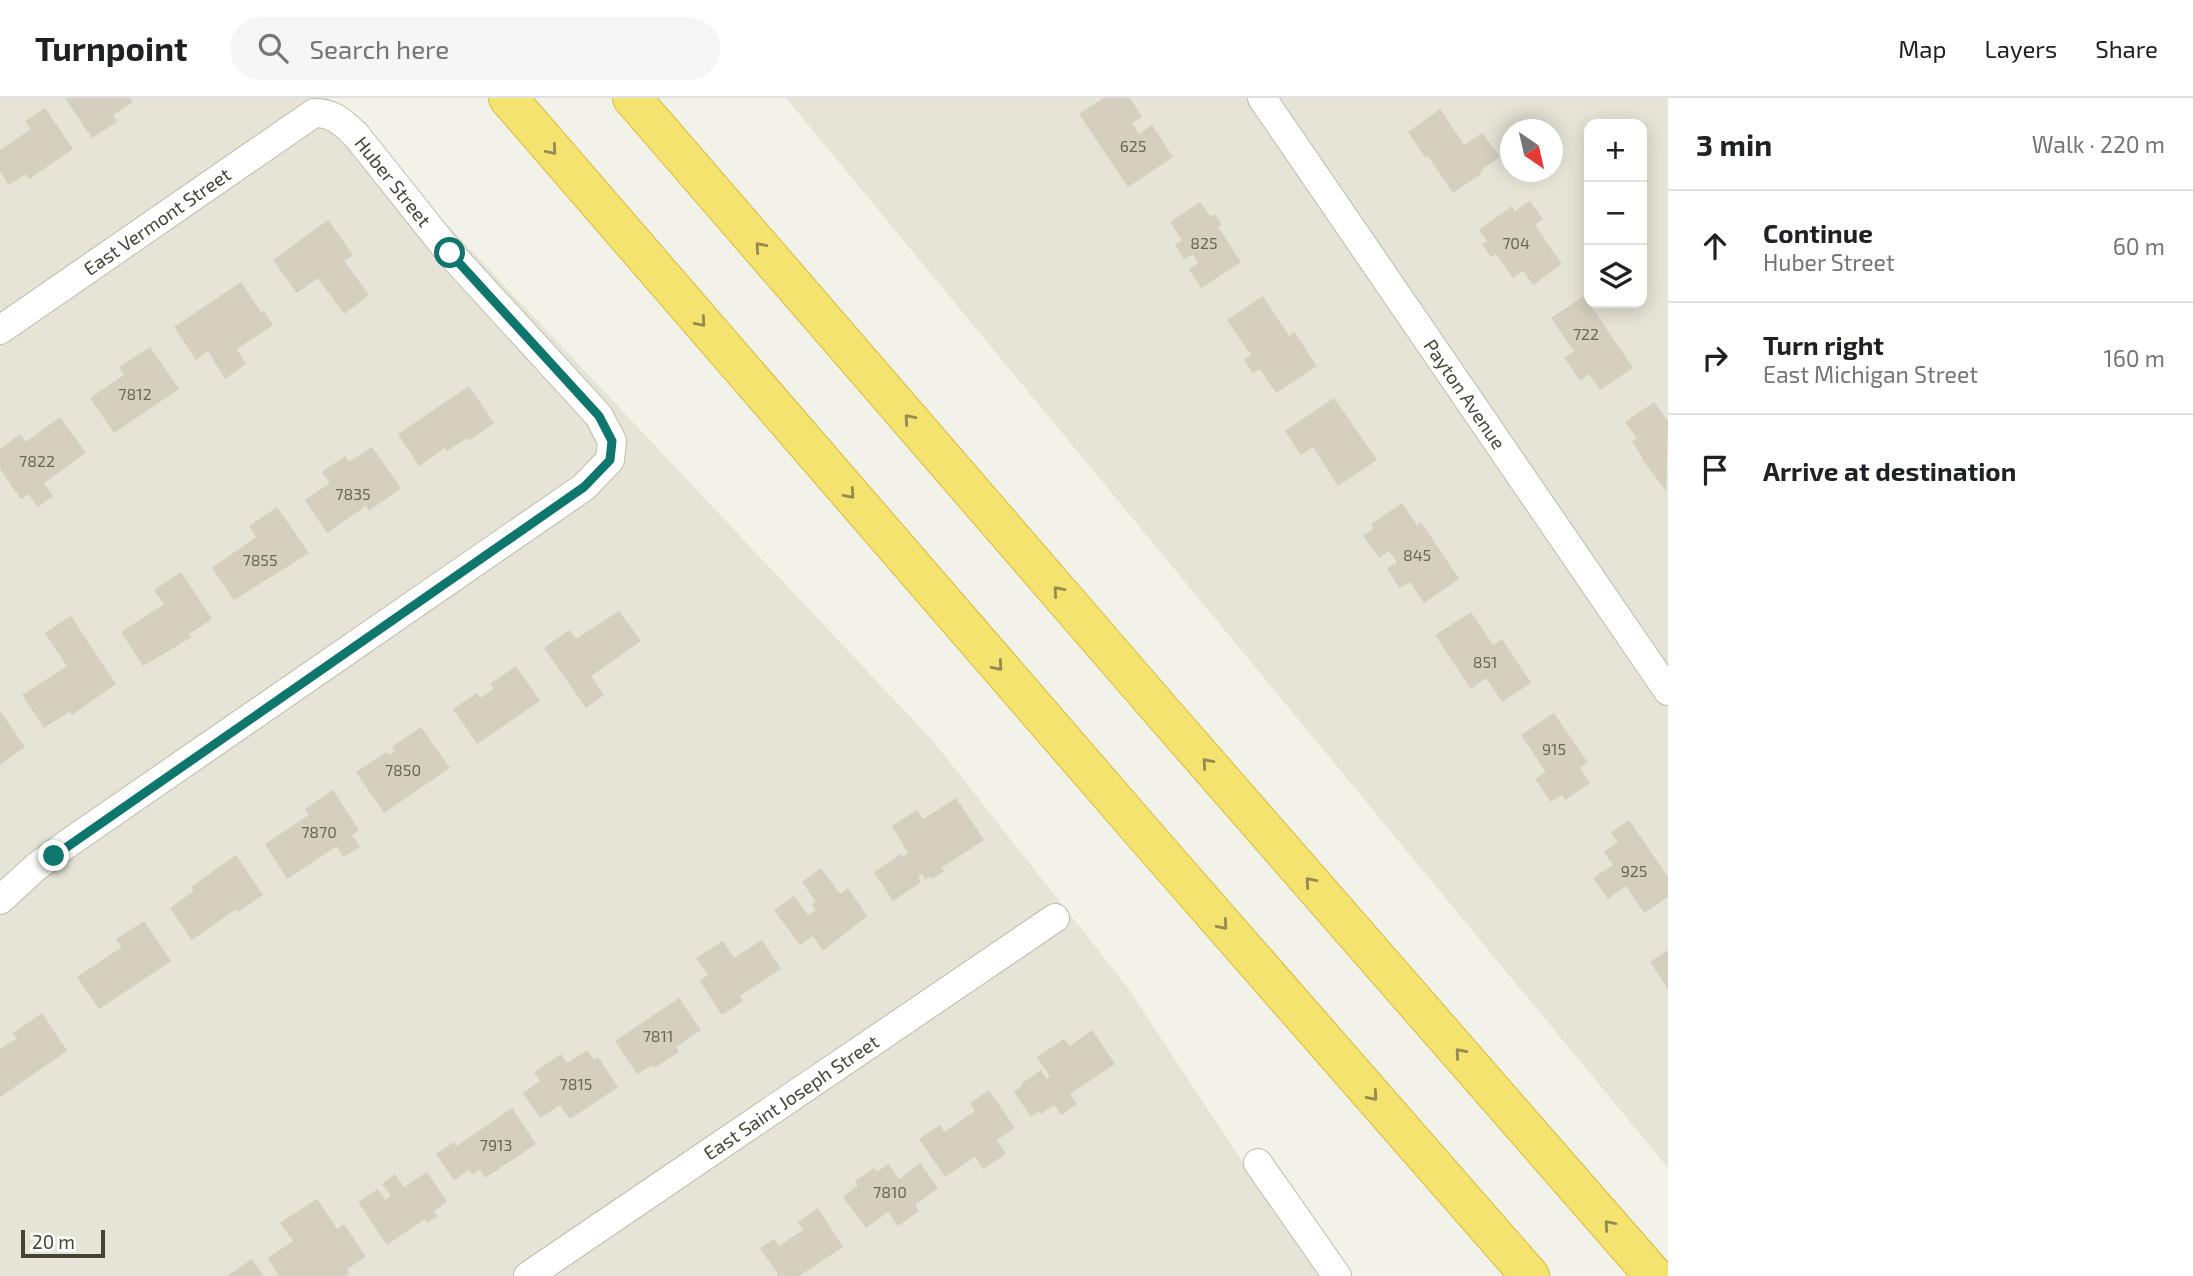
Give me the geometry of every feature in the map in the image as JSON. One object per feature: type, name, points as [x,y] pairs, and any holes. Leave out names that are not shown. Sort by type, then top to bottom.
[{"type":"highway","points":[[508,98],[1161,854],[1530,1276]]},
{"type":"highway","points":[[632,98],[1654,1276]]},
{"type":"street","name":"Payton Avenue","points":[[1262,98],[1668,691]]},
{"type":"street","name":"East Vermont Street","points":[[0,330],[314,113]]},
{"type":"street","name":"Huber Street","points":[[0,900],[36,867],[70,842],[584,487],[610,460],[612,441],[599,416],[450,253],[356,135],[338,118],[327,113],[314,113]]},
{"type":"street","name":"East Saint Joseph Street","points":[[528,1276],[1055,918]]},
{"type":"street","points":[[1258,1163],[1337,1276]]},
{"type":"shaded area","points":[[0,98],[328,98],[933,741],[1128,988],[1318,1276],[0,1276]]},
{"type":"shaded area","points":[[786,98],[1668,98],[1668,1168]]},
{"type":"building","points":[[65,98],[130,98],[133,102],[113,115],[117,122],[92,138]]},
{"type":"building","points":[[1104,98],[1130,98],[1142,117],[1132,123],[1139,134],[1152,125],[1173,157],[1128,187],[1079,114]]},
{"type":"building","points":[[45,108],[73,149],[29,179],[26,174],[9,185],[0,172],[0,150],[31,129],[25,121]]},
{"type":"building","points":[[1440,109],[1464,145],[1482,133],[1500,157],[1453,193],[1408,132]]},
{"type":"building","points":[[1530,201],[1543,219],[1535,225],[1562,264],[1533,285],[1523,271],[1513,278],[1496,254],[1491,257],[1482,244],[1487,241],[1479,230],[1512,206],[1515,211]]},
{"type":"building","points":[[1200,202],[1211,217],[1215,214],[1222,225],[1218,227],[1241,262],[1201,288],[1189,269],[1198,263],[1193,254],[1184,259],[1175,245],[1182,240],[1170,222]]},
{"type":"building","points":[[328,220],[353,255],[344,261],[369,295],[344,314],[318,278],[297,293],[273,260]]},
{"type":"building","points":[[241,282],[273,325],[237,349],[246,364],[225,379],[208,351],[196,360],[174,327]]},
{"type":"building","points":[[1263,296],[1289,336],[1294,332],[1317,366],[1276,393],[1260,369],[1253,373],[1244,360],[1251,355],[1227,320]]},
{"type":"building","points":[[1584,296],[1584,308],[1592,308],[1633,368],[1600,390],[1589,374],[1580,381],[1564,357],[1574,351],[1551,318]]},
{"type":"building","points":[[150,347],[179,389],[114,433],[90,398],[124,375],[119,367]]},
{"type":"building","points":[[469,386],[494,423],[469,441],[467,438],[447,451],[445,448],[419,466],[398,434]]},
{"type":"building","points":[[1334,398],[1377,460],[1338,486],[1313,447],[1301,455],[1285,431]]},
{"type":"building","points":[[1654,402],[1668,421],[1666,491],[1642,459],[1632,442],[1637,438],[1625,422]]},
{"type":"building","points":[[60,417],[86,453],[44,483],[53,496],[38,507],[28,494],[21,499],[0,469],[0,449],[20,434],[26,442]]},
{"type":"building","points":[[372,447],[401,488],[369,511],[366,506],[327,533],[305,500],[330,483],[322,472],[345,456],[349,462]]},
{"type":"building","points":[[1402,503],[1417,525],[1421,522],[1459,579],[1424,603],[1410,582],[1400,588],[1387,569],[1397,562],[1389,551],[1379,558],[1363,536],[1374,528],[1371,524]]},
{"type":"building","points":[[277,507],[309,553],[234,600],[212,568],[256,537],[249,526]]},
{"type":"building","points":[[181,572],[212,619],[189,634],[192,637],[143,666],[121,632],[164,604],[154,590]]},
{"type":"building","points":[[619,611],[641,641],[591,676],[604,695],[586,708],[544,648],[569,630],[576,639]]},
{"type":"building","points":[[1471,612],[1493,645],[1502,639],[1531,683],[1502,702],[1486,678],[1471,689],[1435,635]]},
{"type":"building","points":[[71,616],[116,684],[72,715],[70,711],[44,728],[22,695],[67,666],[45,633]]},
{"type":"building","points":[[516,666],[540,701],[477,744],[453,709],[477,693],[480,698],[494,689],[490,684]]},
{"type":"building","points":[[0,711],[25,747],[0,765]]},
{"type":"building","points":[[1554,713],[1588,763],[1580,768],[1590,783],[1565,800],[1562,795],[1551,802],[1535,779],[1546,772],[1521,735]]},
{"type":"building","points":[[421,727],[450,768],[384,813],[356,772],[386,752],[389,755],[395,751],[392,747]]},
{"type":"building","points":[[333,790],[359,830],[352,835],[360,847],[343,857],[337,846],[287,879],[265,844],[309,815],[305,809]]},
{"type":"building","points":[[956,798],[984,840],[941,868],[944,871],[932,879],[930,876],[925,880],[922,874],[918,877],[921,882],[893,901],[874,872],[901,854],[903,857],[908,853],[892,826],[917,810],[923,819]]},
{"type":"building","points":[[1629,820],[1668,877],[1668,897],[1644,913],[1626,886],[1608,899],[1593,878],[1613,865],[1604,852],[1618,842],[1611,833]]},
{"type":"building","points":[[236,855],[263,895],[238,912],[236,909],[192,940],[170,908],[194,891],[191,887]]},
{"type":"building","points":[[821,868],[840,894],[848,888],[867,916],[823,951],[813,936],[800,945],[774,910],[794,896],[808,915],[816,910],[812,904],[816,902],[802,882]]},
{"type":"building","points":[[144,921],[171,961],[99,1009],[77,977],[122,947],[116,939]]},
{"type":"building","points":[[762,940],[781,969],[740,996],[743,1001],[722,1015],[700,981],[708,975],[696,958],[723,941],[734,958]]},
{"type":"building","points":[[1668,950],[1668,989],[1650,962]]},
{"type":"building","points":[[679,998],[701,1030],[676,1047],[679,1052],[654,1068],[652,1065],[637,1074],[615,1041]]},
{"type":"building","points":[[42,1013],[67,1051],[0,1097],[0,1049],[17,1038],[13,1033]]},
{"type":"building","points":[[1092,1030],[1115,1064],[1070,1094],[1077,1104],[1061,1115],[1054,1105],[1031,1117],[1014,1092],[1041,1070],[1047,1079],[1050,1077],[1037,1057],[1064,1039],[1070,1046]]},
{"type":"building","points":[[587,1050],[594,1060],[598,1057],[618,1087],[570,1119],[560,1105],[540,1118],[523,1093],[540,1081],[534,1072],[561,1054],[567,1063]]},
{"type":"building","points":[[989,1090],[1015,1128],[997,1140],[1006,1154],[983,1169],[975,1157],[945,1177],[919,1139],[940,1125],[944,1132],[975,1111],[970,1103]]},
{"type":"building","points":[[512,1108],[536,1144],[485,1178],[480,1170],[472,1175],[469,1170],[454,1180],[436,1154],[454,1142],[457,1146]]},
{"type":"building","points":[[920,1163],[938,1188],[915,1205],[919,1211],[898,1226],[888,1212],[866,1228],[843,1197],[858,1185],[855,1181],[874,1168],[877,1172],[888,1164],[899,1179]]},
{"type":"building","points":[[427,1172],[447,1202],[434,1211],[438,1216],[427,1223],[425,1219],[387,1245],[358,1202],[378,1189],[385,1200],[391,1196],[382,1184],[395,1174],[404,1187]]},
{"type":"building","points":[[317,1199],[337,1229],[344,1224],[366,1257],[347,1269],[349,1273],[345,1276],[279,1276],[268,1258],[293,1241],[280,1223]]},
{"type":"building","points":[[818,1208],[843,1247],[799,1276],[779,1276],[760,1248],[774,1239],[779,1246],[803,1230],[798,1222]]},
{"type":"building","points":[[252,1259],[264,1276],[227,1276]]},
{"type":"route","points":[[54,856],[70,842],[584,487],[610,460],[612,441],[599,416],[450,253]]}]
